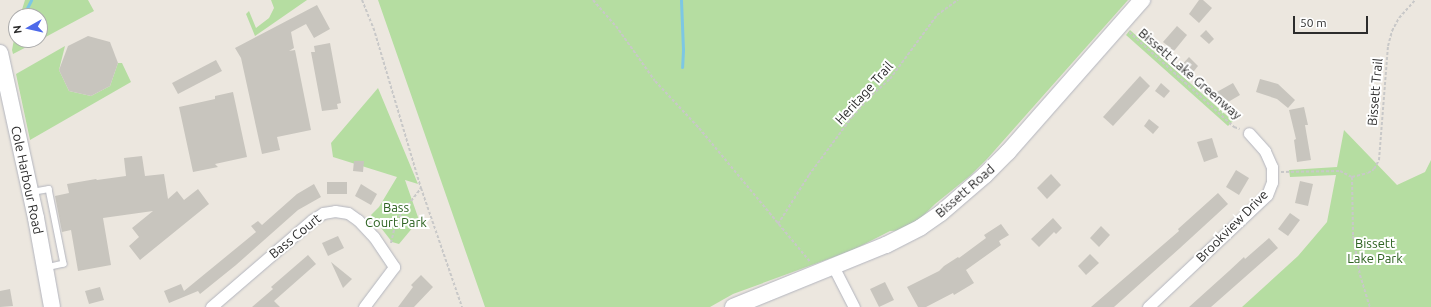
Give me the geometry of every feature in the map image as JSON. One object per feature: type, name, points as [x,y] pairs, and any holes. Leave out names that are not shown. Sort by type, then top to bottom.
[{"type":"main road","name":"Bissett Road","points":[[733,307],[900,239],[921,227],[955,202],[1008,152],[1142,0]]},
{"type":"main road","name":"Cole Harbour Road","points":[[0,53],[30,193],[52,307]]},
{"type":"street","name":"Brookview Drive","points":[[1148,307],[1267,196],[1271,186],[1273,172],[1265,151],[1249,133]]},
{"type":"street","name":"Bass Court","points":[[211,307],[312,220],[327,212],[340,211],[355,217],[374,237],[394,267],[364,307]]},
{"type":"street","points":[[833,266],[854,307]]},
{"type":"path","points":[[362,0],[375,33],[421,188],[462,307]]},
{"type":"path","points":[[593,0],[616,26],[655,80],[699,128],[752,190],[778,224],[808,258],[817,272]]},
{"type":"path","name":"Heritage Trail","points":[[778,224],[809,175],[852,117],[872,95],[890,79],[937,15],[958,0]]},
{"type":"path","name":"Bissett Trail","points":[[1352,177],[1368,173],[1374,169],[1379,160],[1388,46],[1392,31],[1399,18],[1415,0]]},
{"type":"path","name":"Bissett Lake Greenway","points":[[1121,25],[1234,127],[1249,133]]},
{"type":"path","points":[[1273,172],[1340,171],[1352,177],[1353,236],[1360,274],[1370,307]]},
{"type":"path","points":[[388,256],[396,221],[421,188]]},
{"type":"green space","points":[[25,0],[88,0],[94,11],[48,36],[48,8],[22,8]]},
{"type":"green space","points":[[271,0],[307,0],[255,36],[246,14],[249,11],[256,28],[269,18],[274,8]]},
{"type":"green space","points":[[378,0],[1128,0],[987,159],[971,175],[935,204],[909,230],[890,231],[853,250],[733,294],[710,307],[485,307]]},
{"type":"green space","points":[[1130,30],[1233,121],[1228,126],[1126,35]]},
{"type":"green space","points":[[65,46],[59,70],[69,91],[91,96],[110,86],[118,63],[122,63],[131,82],[30,140],[16,74]]},
{"type":"green space","points":[[12,48],[25,48],[13,54]]},
{"type":"green space","name":"Bass Court Park","points":[[378,88],[418,184],[405,180],[419,220],[399,244],[392,242],[371,215],[379,207],[397,177],[333,157],[331,143]]},
{"type":"green space","name":"Bissett Lake Park","points":[[1344,130],[1397,185],[1425,172],[1431,160],[1431,307],[1242,307],[1298,256],[1327,222],[1336,175],[1290,177],[1289,170],[1337,167]]},
{"type":"building","points":[[1199,0],[1203,0],[1212,8],[1199,23],[1189,14]]},
{"type":"building","points":[[317,5],[330,29],[314,38],[306,24],[291,32],[294,48],[289,51],[295,50],[311,130],[277,137],[280,150],[262,154],[241,58],[235,48]]},
{"type":"building","points":[[1177,26],[1187,35],[1174,51],[1163,42]]},
{"type":"building","points":[[1206,30],[1214,39],[1209,44],[1200,36]]},
{"type":"building","points":[[88,36],[110,42],[118,63],[110,86],[91,96],[69,91],[59,70],[68,46]]},
{"type":"building","points":[[330,43],[341,103],[337,104],[338,109],[322,111],[311,52],[315,52],[314,46]]},
{"type":"building","points":[[1189,57],[1198,66],[1190,76],[1180,67]]},
{"type":"building","points":[[216,60],[222,71],[178,94],[172,83]]},
{"type":"building","points":[[1140,76],[1150,86],[1113,126],[1103,117]]},
{"type":"building","points":[[1260,79],[1278,84],[1295,100],[1288,108],[1277,99],[1256,92]]},
{"type":"building","points":[[1161,83],[1170,91],[1164,98],[1155,91]]},
{"type":"building","points":[[1233,83],[1240,95],[1223,105],[1215,93]]},
{"type":"building","points":[[233,92],[247,157],[215,164],[218,167],[193,172],[179,107],[215,99],[215,96]]},
{"type":"building","points":[[1304,107],[1308,125],[1305,125],[1311,160],[1297,162],[1294,140],[1296,139],[1289,110]]},
{"type":"building","points":[[1149,119],[1159,127],[1153,134],[1144,126]]},
{"type":"building","points":[[1212,138],[1218,157],[1204,162],[1197,142]]},
{"type":"building","points":[[142,156],[145,176],[164,174],[168,199],[177,191],[184,200],[198,189],[209,204],[140,260],[129,246],[139,237],[132,228],[153,211],[103,218],[111,265],[78,271],[71,230],[62,232],[55,196],[69,193],[67,184],[126,176],[124,158]]},
{"type":"building","points":[[354,161],[364,161],[363,172],[353,171]]},
{"type":"building","points":[[1236,170],[1249,178],[1239,195],[1226,187]]},
{"type":"building","points":[[1051,174],[1061,185],[1047,199],[1037,188]]},
{"type":"building","points":[[1300,181],[1313,184],[1308,206],[1295,203]]},
{"type":"building","points":[[327,182],[347,182],[347,194],[327,194]]},
{"type":"building","points":[[314,184],[321,197],[298,210],[236,265],[200,294],[198,291],[169,303],[164,291],[181,284],[184,291],[256,232],[251,226],[258,221],[262,225],[297,194]]},
{"type":"building","points":[[361,184],[377,194],[371,205],[355,196]]},
{"type":"building","points":[[1218,193],[1228,204],[1180,248],[1114,307],[1091,307],[1179,231],[1178,229]]},
{"type":"building","points":[[1290,213],[1300,220],[1288,236],[1278,229]]},
{"type":"building","points":[[1053,218],[1062,228],[1056,234],[1054,232],[1039,247],[1031,239]]},
{"type":"building","points":[[1001,224],[1009,235],[999,241],[1001,245],[966,270],[974,283],[954,295],[953,293],[926,307],[918,307],[907,287],[939,271],[944,266],[958,257],[959,258],[986,238],[984,235]]},
{"type":"building","points":[[1101,226],[1110,235],[1099,247],[1090,238]]},
{"type":"building","points":[[338,236],[344,248],[328,256],[322,243]]},
{"type":"building","points":[[1269,238],[1278,248],[1211,307],[1189,307],[1244,257],[1245,259]]},
{"type":"building","points":[[1090,254],[1099,263],[1086,275],[1078,266]]},
{"type":"building","points":[[308,255],[316,264],[274,301],[280,307],[252,307],[273,289],[271,287]]},
{"type":"building","points":[[331,262],[352,279],[343,288]]},
{"type":"building","points":[[421,275],[433,287],[414,307],[398,307],[413,287],[411,285]]},
{"type":"building","points":[[885,282],[894,300],[879,307],[870,289]]},
{"type":"building","points":[[100,287],[104,300],[89,304],[85,291]]},
{"type":"building","points":[[10,289],[13,306],[0,307],[0,291]]},
{"type":"waterway","points":[[27,8],[31,0]]},
{"type":"waterway","points":[[681,0],[683,50],[682,67]]}]
